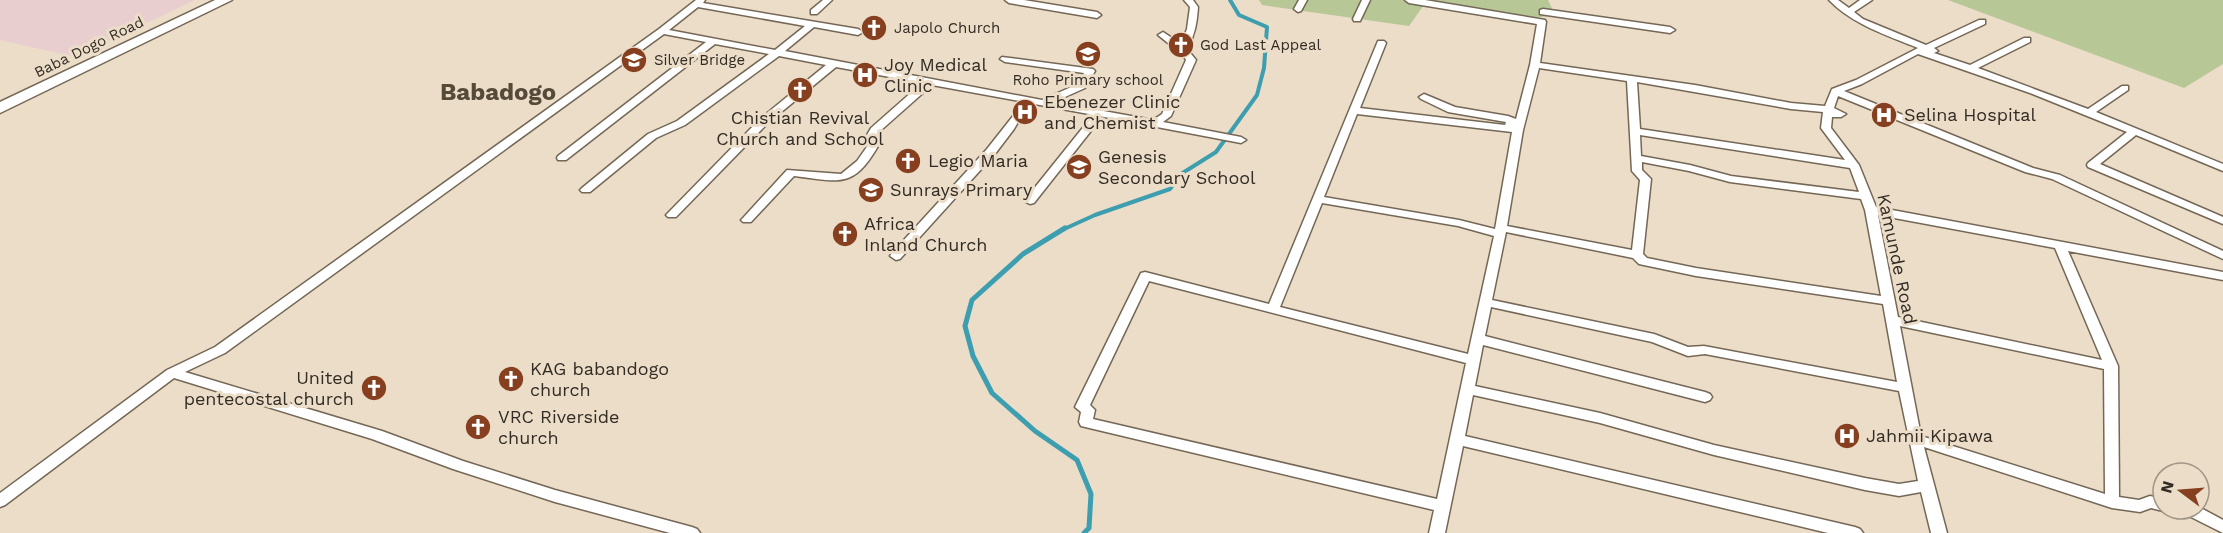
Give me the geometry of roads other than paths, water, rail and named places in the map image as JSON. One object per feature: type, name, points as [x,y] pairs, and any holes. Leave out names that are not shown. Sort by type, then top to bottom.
[{"type":"street","name":"Baba Dogo Road","points":[[0,108],[225,0]]},
{"type":"street","points":[[814,12],[828,0]]},
{"type":"street","points":[[1008,0],[1097,15]]},
{"type":"street","points":[[1183,48],[1191,36],[1194,22],[1194,7],[1188,0]]},
{"type":"street","points":[[1298,9],[1303,0]]},
{"type":"street","points":[[1357,19],[1365,0]]},
{"type":"street","points":[[1409,0],[1670,30]]},
{"type":"street","points":[[1437,533],[1501,231],[1514,130],[1535,65],[1544,0]]},
{"type":"street","points":[[1833,0],[1860,21],[1922,50],[2135,131],[2223,168]]},
{"type":"street","points":[[1846,12],[1868,0]]},
{"type":"street","points":[[0,501],[172,373],[220,350],[662,31],[698,2],[858,32]]},
{"type":"street","points":[[1827,114],[1835,91],[1982,22]]},
{"type":"street","points":[[586,190],[652,136],[681,123],[812,24]]},
{"type":"street","points":[[662,31],[1239,139]]},
{"type":"street","points":[[1154,124],[1166,116],[1191,60],[1187,53],[1163,35]]},
{"type":"street","points":[[1971,68],[2027,40]]},
{"type":"street","points":[[562,158],[713,41]]},
{"type":"street","points":[[1273,309],[1381,43]]},
{"type":"street","points":[[1005,59],[1090,71],[1082,86],[1045,102]]},
{"type":"street","points":[[672,215],[764,121],[833,64]]},
{"type":"street","points":[[1535,65],[1632,79],[1637,173],[1646,179],[1637,255]]},
{"type":"street","name":"Kamunde Road","points":[[1632,79],[1795,106],[1833,110],[1841,114],[1827,114],[1826,128],[1854,165],[1871,210],[1915,439],[1939,533]]},
{"type":"street","points":[[747,220],[791,172],[839,178],[847,176],[876,141],[872,135],[875,130],[930,81]]},
{"type":"street","points":[[2088,113],[2125,88]]},
{"type":"street","points":[[1835,91],[2029,170],[2055,177],[2223,255]]},
{"type":"street","points":[[1424,97],[1452,110],[1508,118],[1514,130]]},
{"type":"street","points":[[896,256],[966,181],[1018,118],[1026,105],[1026,99]]},
{"type":"street","points":[[1353,110],[1409,120],[1514,130]]},
{"type":"street","points":[[1030,201],[1094,120],[1094,111]]},
{"type":"street","points":[[1636,131],[1854,165]]},
{"type":"street","points":[[2135,131],[2092,165],[2223,221]]},
{"type":"street","points":[[1637,158],[1690,168],[1730,179],[1865,196]]},
{"type":"street","points":[[1319,199],[1637,255],[1643,261],[1696,272],[1889,301]]},
{"type":"street","points":[[1871,210],[2223,276]]},
{"type":"street","points":[[2060,245],[2111,366],[2112,502]]},
{"type":"street","points":[[1442,506],[1086,422],[1088,410],[1082,407],[1145,276],[1473,360]]},
{"type":"street","points":[[1485,302],[1652,338],[1662,341],[1671,348],[1699,353],[1704,350],[1906,388]]},
{"type":"street","points":[[1891,320],[2111,366]]},
{"type":"street","points":[[1478,339],[1705,397]]},
{"type":"street","points":[[172,373],[377,435],[458,465],[555,496],[692,533]]},
{"type":"street","points":[[1466,389],[1600,418],[1714,450],[1865,484],[1899,490],[1928,485]]},
{"type":"street","points":[[1456,438],[1595,470],[1714,502],[1855,533]]},
{"type":"street","points":[[1915,439],[2112,502],[2140,506],[2151,502]]},
{"type":"waterway","points":[[1062,230],[1095,215],[1170,189],[1181,174],[1216,152],[1257,95],[1264,68],[1267,27],[1239,15],[1230,0]]},
{"type":"waterway","points":[[1065,228],[1023,254],[972,300],[965,326],[973,356],[992,393],[1035,431],[1077,460],[1091,494],[1089,528],[1084,533]]},
{"type":"place","name":"Japolo Church","points":[[874,28]]},
{"type":"place","name":"God Last Appeal","points":[[1181,45]]},
{"type":"place","name":"Roho Primary school","points":[[1088,54]]},
{"type":"place","name":"Silver Bridge","points":[[634,60]]},
{"type":"place","name":"Joy Medical Clinic","points":[[865,75]]},
{"type":"place","name":"Chistian Revival Church and School","points":[[800,90]]},
{"type":"place","name":"Ebenezer Clinic and Chemist","points":[[1025,112]]},
{"type":"place","name":"Selina Hospital","points":[[1884,115]]},
{"type":"place","name":"Legio Maria","points":[[908,161]]},
{"type":"place","name":"Genesis Secondary School","points":[[1079,167]]},
{"type":"place","name":"Sunrays Primary","points":[[871,190]]},
{"type":"place","name":"Africa Inland Church","points":[[845,234]]},
{"type":"place","name":"KAG babandogo church","points":[[511,379]]},
{"type":"place","name":"United pentecostal church","points":[[374,388]]},
{"type":"place","name":"VRC Riverside church","points":[[478,427]]},
{"type":"place","name":"Jahmii Kipawa","points":[[1847,436]]},
{"type":"district","name":"Babadogo","points":[[498,92]]}]
